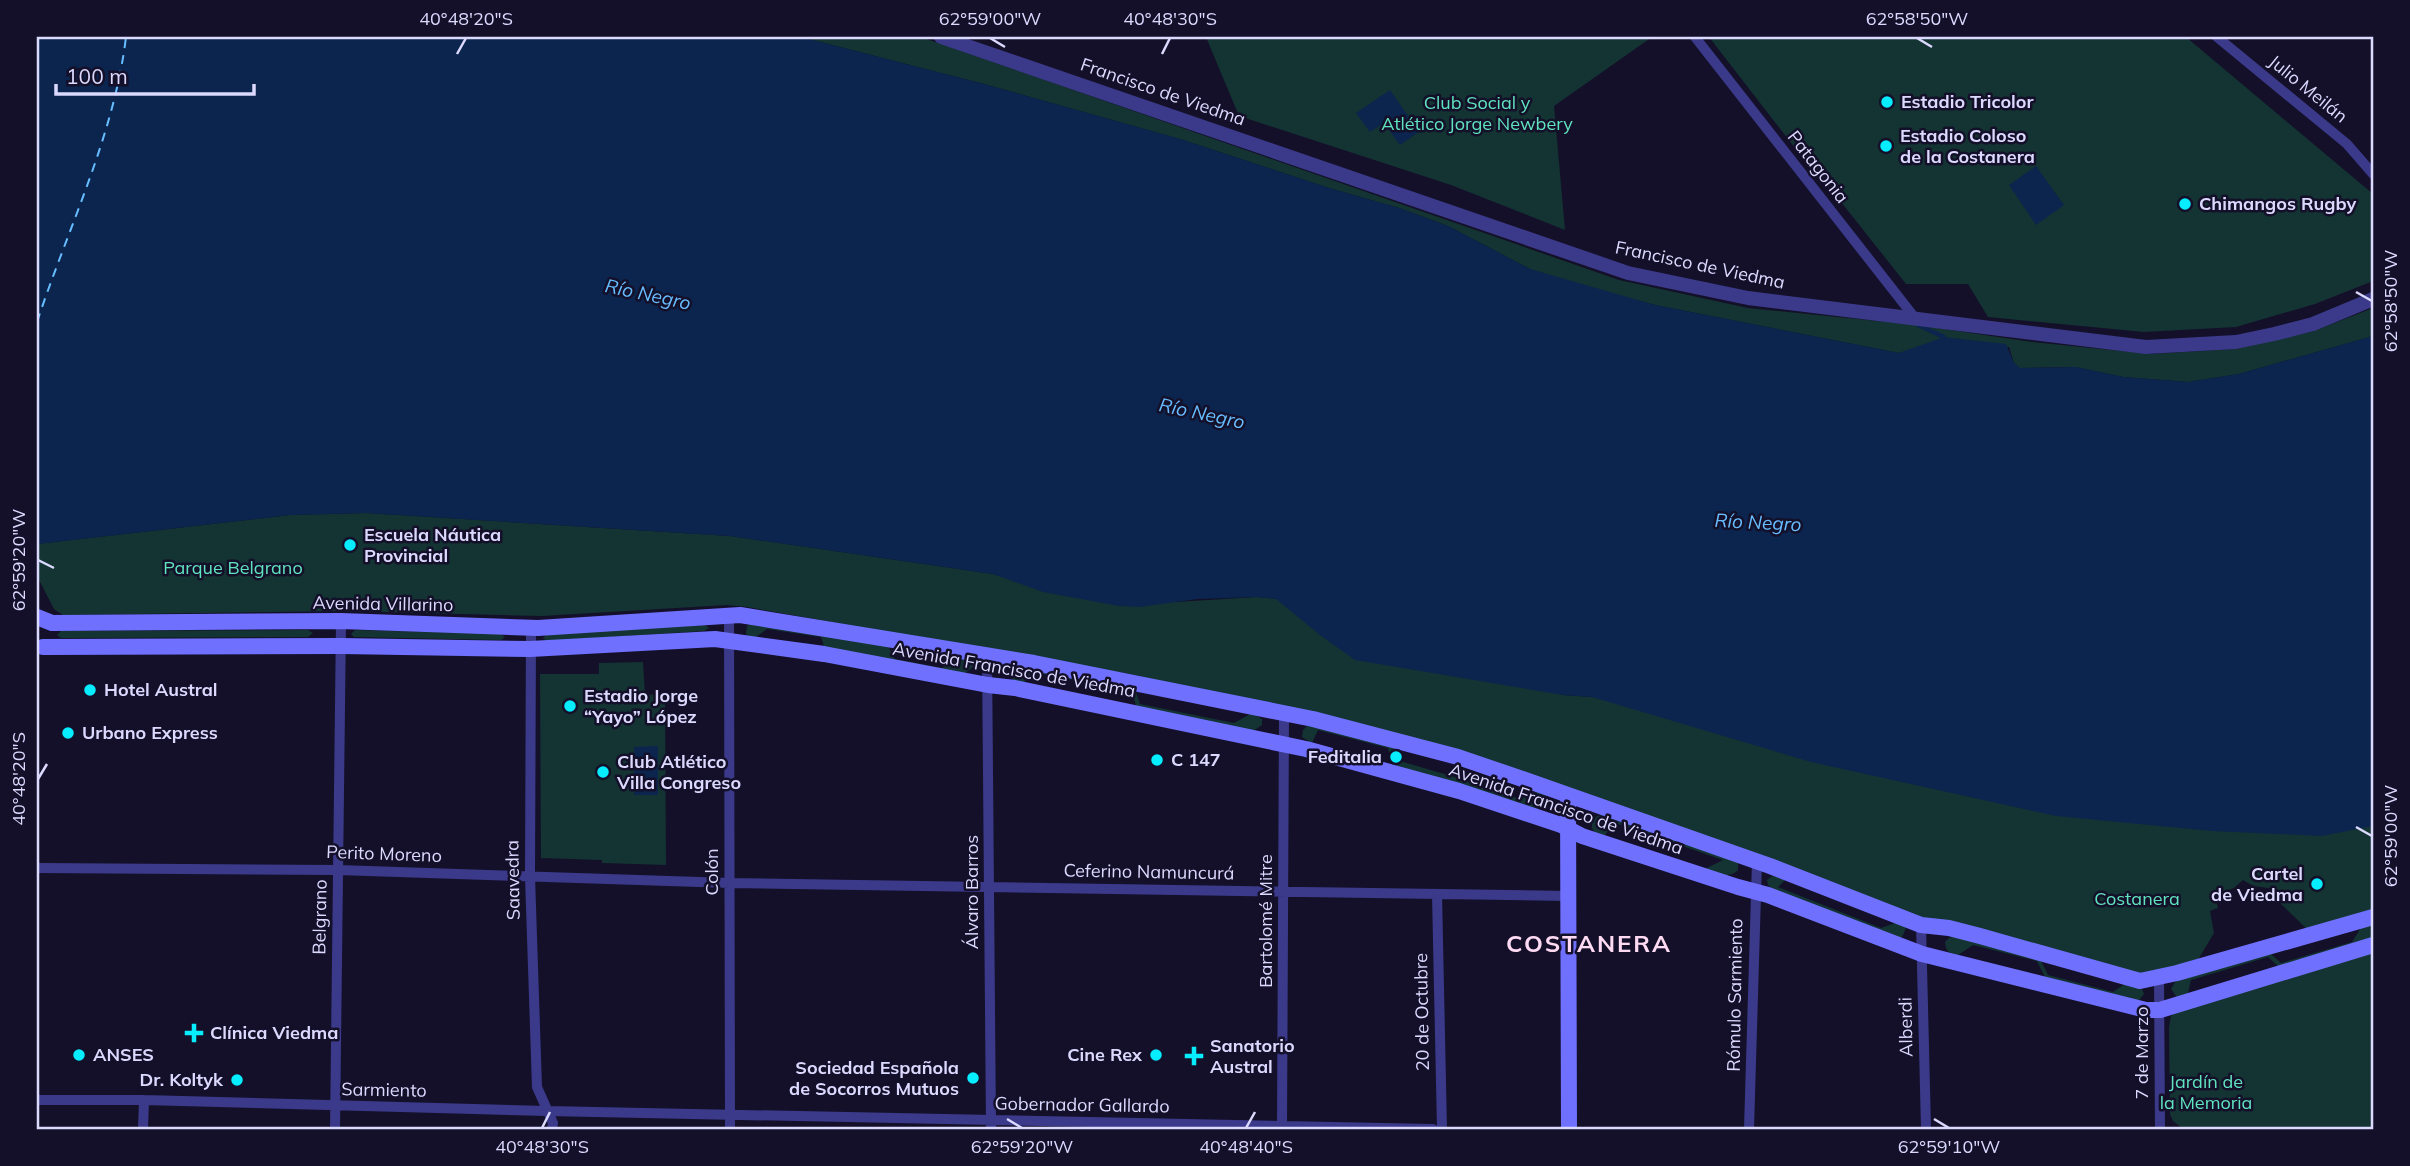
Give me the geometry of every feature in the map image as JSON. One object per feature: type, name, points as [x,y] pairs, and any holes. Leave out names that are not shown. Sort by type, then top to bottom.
[{"type":"main road","name":"Avenida Villarino","points":[[37,617],[52,622],[341,621],[531,627],[729,615]]},
{"type":"main road","name":"Avenida Francisco de Viedma","points":[[729,615],[987,655],[1134,682],[1284,713],[1458,757],[1756,861],[1921,925],[1959,931],[2140,981],[2373,917]]},
{"type":"main road","points":[[37,617],[45,629],[46,641],[39,653]]},
{"type":"main road","points":[[39,653],[341,646],[530,649],[715,639],[729,641]]},
{"type":"main road","name":"Avenida Francisco de Viedma","points":[[729,641],[824,654],[1015,688],[1284,744],[1459,791],[1595,840],[1755,891],[1922,954],[2146,1010],[2160,1010],[2373,945]]},
{"type":"main road","points":[[1568,795],[1569,1129]]},
{"type":"street","name":"Francisco de Viedma","points":[[941,37],[958,40],[1628,273],[1748,298],[2147,347],[2236,342],[2274,334],[2314,324],[2373,299]]},
{"type":"street","name":"Patagonia","points":[[1695,37],[1914,318]]},
{"type":"street","name":"Julio Meilán","points":[[2217,37],[2347,144],[2373,174]]},
{"type":"street","name":"Colón","points":[[729,615],[730,1129]]},
{"type":"street","name":"Belgrano","points":[[335,1129],[341,621]]},
{"type":"street","name":"Saavedra","points":[[531,627],[530,877],[537,1087],[553,1123],[552,1129]]},
{"type":"street","name":"Álvaro Barros","points":[[987,655],[991,1125]]},
{"type":"street","name":"Bartolomé Mitre","points":[[1282,1127],[1284,713]]},
{"type":"street","name":"Rómulo Sarmiento","points":[[1749,1129],[1756,861]]},
{"type":"street","name":"Perito Moreno","points":[[37,868],[338,870],[730,883]]},
{"type":"street","name":"Ceferino Namuncurá","points":[[730,883],[1567,896]]},
{"type":"street","name":"20 de Octubre","points":[[1437,894],[1442,1129]]},
{"type":"street","name":"Alberdi","points":[[1921,925],[1926,1129]]},
{"type":"street","name":"7 de Marzo","points":[[2159,977],[2160,1129]]},
{"type":"street","name":"Sarmiento","points":[[37,1101],[144,1100],[730,1113]]},
{"type":"street","points":[[144,1100],[144,1129]]},
{"type":"street","name":"Gobernador Gallardo","points":[[730,1113],[991,1125],[1433,1129]]},
{"type":"green space","points":[[801,37],[921,37],[1619,280],[1748,308],[1917,325],[2032,342],[2151,354],[2236,349],[2314,331],[2373,308],[2373,336],[2239,374],[2188,382],[2123,377],[2076,367],[2020,368],[2014,363],[2009,347],[1910,350],[1899,353],[1655,305],[1583,286],[1530,269],[1448,226],[1399,208],[1180,139],[984,84]]},
{"type":"green space","name":"Club Social y Atlético Jorge Newbery","points":[[1206,37],[1652,37],[1554,106],[1565,230],[1451,185],[1239,116]]},
{"type":"green space","points":[[1709,37],[2186,37],[2373,194],[2373,281],[2315,304],[2236,327],[2144,332],[1988,317],[1968,284],[1906,284],[1826,183],[1819,179]]},
{"type":"green space","name":"Costanera","points":[[366,513],[730,536],[993,574],[1053,593],[1159,603],[1257,597],[1277,599],[1563,695],[2373,799],[2373,912],[2309,931],[2281,904],[2277,889],[2253,886],[2243,880],[2234,888],[2214,895],[2218,908],[2210,911],[2214,933],[2196,963],[2142,977],[1923,918],[1761,856],[1261,704],[1135,675],[727,605],[542,616],[345,611],[63,615],[54,609],[37,576],[37,544],[290,515]]},
{"type":"green space","points":[[751,623],[887,644],[895,659],[942,668],[959,656],[970,660],[973,667],[964,674],[825,649],[821,637],[767,629],[753,639],[746,634],[747,626]]},
{"type":"green space","points":[[705,625],[709,628],[704,631],[547,641],[543,638],[547,634]]},
{"type":"green space","points":[[308,630],[313,633],[308,637],[61,638],[57,635],[61,631]]},
{"type":"green space","points":[[355,630],[501,634],[505,637],[501,640],[354,637],[351,634]]},
{"type":"green space","name":"Club Atlético Villa Congreso","points":[[643,662],[645,695],[665,694],[666,865],[541,858],[540,674],[599,674],[599,663]]},
{"type":"green space","points":[[1019,666],[1135,689],[1140,704],[1234,723],[1252,713],[1262,719],[1262,725],[1253,731],[1136,706],[1132,691],[1037,673],[1021,684],[1012,679],[1011,673]]},
{"type":"green space","points":[[1308,725],[1396,746],[1400,761],[1520,799],[1538,790],[1547,797],[1547,803],[1542,808],[1535,809],[1392,765],[1388,748],[1318,730],[1312,743],[1302,737],[1303,730]]},
{"type":"green space","points":[[1604,815],[1732,858],[1738,863],[1738,870],[1730,875],[1718,874],[1705,869],[1723,860],[1615,823],[1604,836],[1595,833],[1592,821],[1597,816]]},
{"type":"green space","points":[[1772,876],[1786,879],[1778,887],[1881,928],[1898,922],[1906,928],[1902,937],[1896,937],[1774,890],[1767,880]]},
{"type":"green space","points":[[2373,925],[2373,940],[2279,967],[2268,957],[2191,980],[2187,997],[2178,999],[2171,989],[2177,979],[2270,953],[2281,963],[2352,942],[2362,926]]},
{"type":"green space","points":[[1955,936],[2039,957],[2048,975],[2113,992],[2126,983],[2142,989],[2144,994],[2139,1000],[2133,1001],[2045,977],[2037,961],[1973,945],[1958,955],[1952,954],[1947,950],[1945,942]]},
{"type":"green space","name":"Jardín de la Memoria","points":[[2373,950],[2373,1129],[2183,1129],[2173,1121],[2170,1114],[2169,1027],[2174,1013]]},
{"type":"water","name":"Río Negro","points":[[37,37],[801,37],[984,84],[1180,139],[1448,226],[1530,269],[1655,305],[1899,353],[1944,337],[2006,344],[2014,363],[2020,368],[2076,367],[2123,377],[2188,382],[2239,374],[2373,336],[2373,826],[2322,836],[2212,831],[2056,816],[1811,762],[1592,697],[1563,695],[1355,660],[1276,599],[1197,599],[1140,607],[1119,606],[1043,592],[993,574],[730,536],[366,513],[290,515],[37,544]]},
{"type":"water","points":[[1390,90],[1419,132],[1400,145],[1384,123],[1370,132],[1356,113]]},
{"type":"water","points":[[2036,166],[2064,205],[2036,225],[2009,185]]},
{"type":"water","points":[[658,746],[658,795],[634,795],[634,747]]},
{"type":"waterway","points":[[1918,325],[1944,337]]},
{"type":"ferry route","points":[[37,322],[101,146],[120,74],[126,37]]},
{"type":"place","name":"Estadio Tricolor","points":[[1887,102]]},
{"type":"place","name":"Estadio Coloso de la Costanera","points":[[1886,146]]},
{"type":"place","name":"Chimangos Rugby","points":[[2185,204]]},
{"type":"place","name":"Escuela Náutica Provincial","points":[[350,545]]},
{"type":"place","name":"Hotel Austral","points":[[90,690]]},
{"type":"place","name":"Estadio Jorge “Yayo” López","points":[[570,706]]},
{"type":"place","name":"Urbano Express","points":[[68,733]]},
{"type":"place","name":"Feditalia","points":[[1396,757]]},
{"type":"place","name":"C 147","points":[[1157,760]]},
{"type":"place","name":"Club Atlético Villa Congreso","points":[[603,772]]},
{"type":"place","name":"Cartel de Viedma","points":[[2317,884]]},
{"type":"place","name":"Clínica Viedma","points":[[194,1033]]},
{"type":"place","name":"ANSES","points":[[79,1055]]},
{"type":"place","name":"Cine Rex","points":[[1156,1055]]},
{"type":"place","name":"Sanatorio Austral","points":[[1194,1056]]},
{"type":"place","name":"Sociedad Española de Socorros Mutuos","points":[[973,1078]]},
{"type":"place","name":"Dr. Koltyk","points":[[237,1080]]},
{"type":"district","name":"COSTANERA","points":[[1589,944]]},
{"type":"park label","name":"Parque Belgrano","points":[[233,568]]}]
